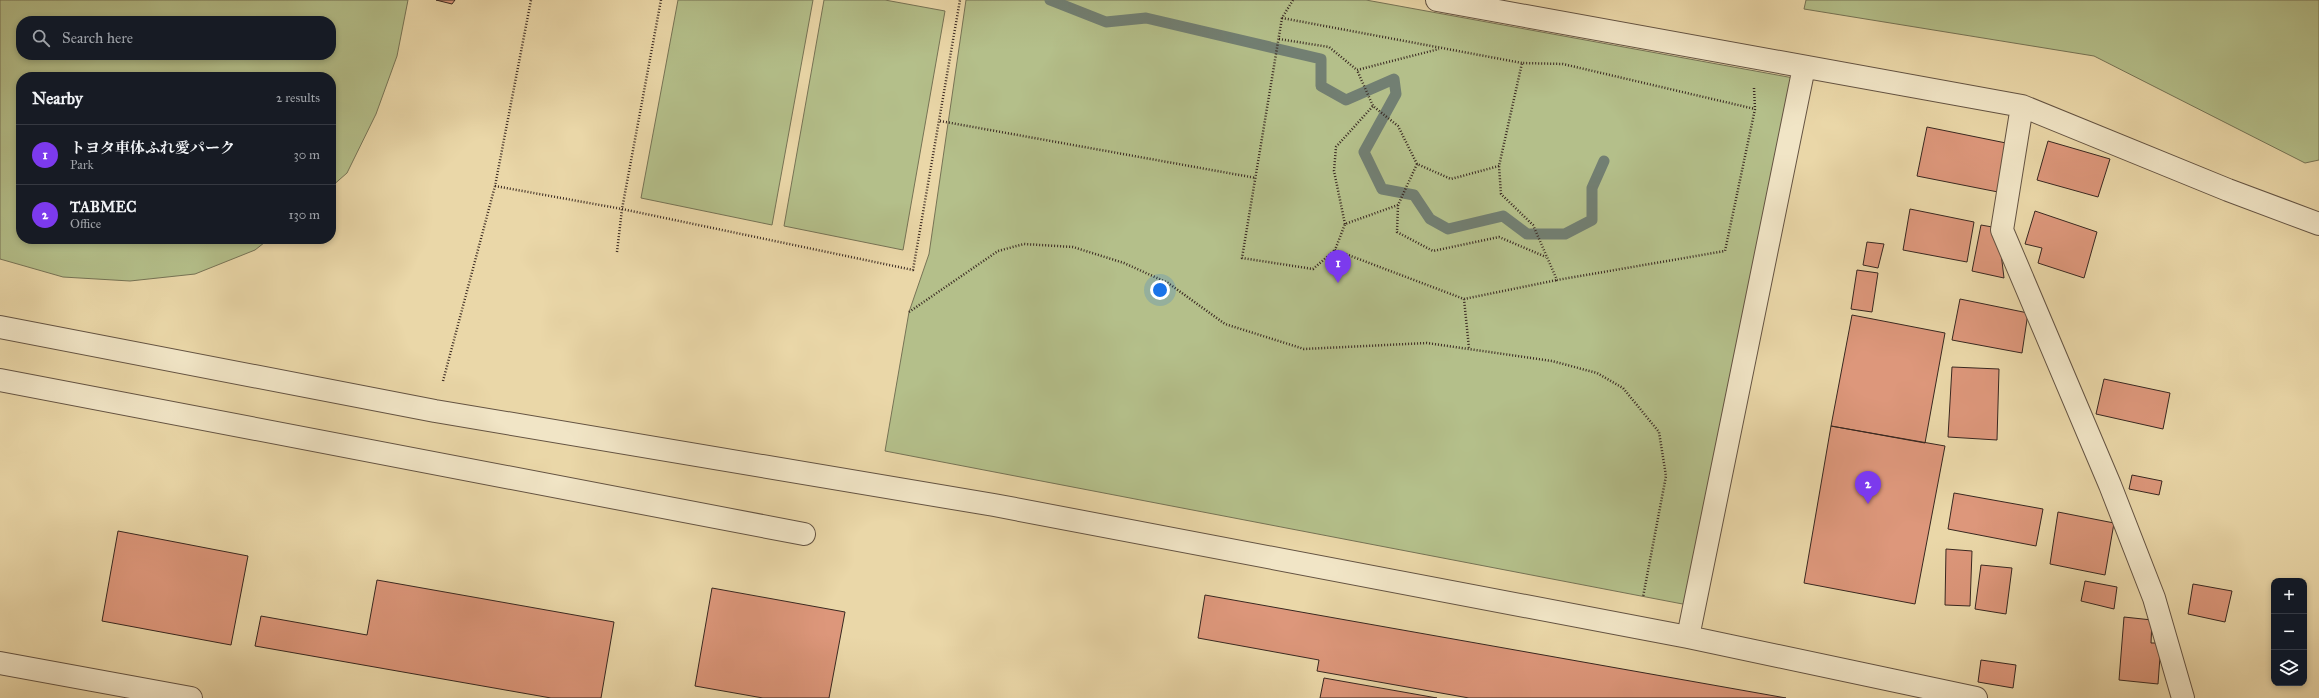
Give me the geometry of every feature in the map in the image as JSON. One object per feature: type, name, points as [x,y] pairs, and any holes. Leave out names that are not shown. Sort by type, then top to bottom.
[{"type":"street","points":[[1437,0],[2022,106],[2228,190],[2319,224]]},
{"type":"street","points":[[1688,637],[1804,67]]},
{"type":"street","points":[[2022,106],[2002,230],[2126,527],[2154,598],[2183,698]]},
{"type":"street","points":[[0,327],[435,411],[994,505],[1688,637],[1976,698]]},
{"type":"street","points":[[0,380],[445,464],[804,534]]},
{"type":"street","points":[[0,663],[191,698]]},
{"type":"path","points":[[435,411],[495,186],[532,0]]},
{"type":"path","points":[[617,252],[622,209],[662,0]]},
{"type":"path","points":[[495,186],[622,209],[913,270],[960,0]]},
{"type":"path","points":[[1293,0],[1282,18],[1242,258],[1313,269],[1335,250],[1345,224],[1334,171],[1336,147],[1373,106]]},
{"type":"path","points":[[1282,18],[1522,64],[1563,64],[1755,109]]},
{"type":"path","points":[[1278,39],[1330,47],[1358,70],[1373,106],[1398,126],[1417,164],[1450,179],[1500,166]]},
{"type":"path","points":[[1358,70],[1441,48]]},
{"type":"path","points":[[1335,250],[1464,298],[1557,280],[1725,251],[1755,109],[1752,56]]},
{"type":"path","points":[[1522,64],[1500,166],[1501,194],[1533,225],[1557,280]]},
{"type":"path","points":[[940,121],[1256,178]]},
{"type":"path","points":[[1417,164],[1398,205],[1397,232],[1433,251],[1499,237],[1547,258]]},
{"type":"path","points":[[1345,224],[1398,205]]},
{"type":"path","points":[[909,312],[998,251],[1024,244],[1073,247],[1124,263],[1168,284],[1225,324],[1304,349],[1427,343],[1552,361],[1597,373],[1624,388],[1659,432],[1666,476],[1643,597]]},
{"type":"path","points":[[1464,298],[1469,348]]},
{"type":"green space","points":[[0,0],[408,0],[397,56],[376,114],[347,173],[336,183],[336,72],[16,72],[16,244],[263,244],[255,250],[195,274],[130,281],[63,277],[0,259]]},
{"type":"green space","points":[[678,0],[813,0],[772,225],[641,198]]},
{"type":"green space","points":[[824,0],[885,0],[945,11],[903,250],[784,226]]},
{"type":"green space","points":[[966,0],[1366,0],[1799,79],[1693,606],[885,451],[909,312],[929,254]]},
{"type":"green space","points":[[1806,0],[2319,0],[2319,160],[2305,163],[2094,56],[1804,9]]},
{"type":"building","points":[[436,0],[455,0],[452,4]]},
{"type":"building","points":[[1927,127],[2006,143],[1998,192],[1917,176]]},
{"type":"building","points":[[2048,141],[2110,159],[2098,197],[2037,180]]},
{"type":"building","points":[[1910,209],[1974,222],[1967,262],[1903,250]]},
{"type":"building","points":[[2035,211],[2097,232],[2084,278],[2038,263],[2042,248],[2025,244]]},
{"type":"building","points":[[1981,225],[1998,228],[2004,278],[1972,271]]},
{"type":"building","points":[[1867,242],[1884,244],[1878,268],[1863,265]]},
{"type":"building","points":[[1857,270],[1878,273],[1872,312],[1851,309]]},
{"type":"building","points":[[1960,299],[2028,313],[2022,353],[1952,340]]},
{"type":"building","points":[[1852,315],[1945,333],[1925,443],[1831,426]]},
{"type":"building","points":[[1952,367],[1999,369],[1997,440],[1948,437]]},
{"type":"building","points":[[2104,379],[2170,393],[2163,429],[2096,414]]},
{"type":"building","points":[[1831,426],[1945,446],[1915,604],[1804,583]]},
{"type":"building","points":[[2132,475],[2162,481],[2159,495],[2129,489]]},
{"type":"building","points":[[1954,493],[2043,509],[2036,546],[1948,529]]},
{"type":"building","points":[[2058,512],[2114,523],[2105,575],[2050,564]]},
{"type":"building","points":[[118,531],[248,556],[231,645],[102,621]]},
{"type":"building","points":[[1946,549],[1972,551],[1970,606],[1945,605]]},
{"type":"building","points":[[1981,565],[2012,568],[2006,614],[1975,609]]},
{"type":"building","points":[[377,580],[614,622],[601,698],[551,698],[255,646],[261,616],[367,635]]},
{"type":"building","points":[[2085,581],[2117,587],[2114,609],[2081,601]]},
{"type":"building","points":[[2193,584],[2232,591],[2225,622],[2188,614]]},
{"type":"building","points":[[712,588],[845,612],[829,698],[763,698],[695,686]]},
{"type":"building","points":[[1205,595],[1786,698],[1469,698],[1317,671],[1319,660],[1198,638]]},
{"type":"building","points":[[2124,617],[2152,620],[2151,643],[2161,643],[2158,684],[2119,680]]},
{"type":"building","points":[[1981,660],[2016,665],[2013,688],[1978,682]]},
{"type":"building","points":[[1324,678],[1437,698],[1320,698]]},
{"type":"waterway","points":[[1050,0],[1106,22],[1146,18],[1321,59],[1321,86],[1346,100],[1394,79],[1396,94],[1364,152],[1382,189],[1414,195],[1430,219],[1448,229],[1503,216],[1527,234],[1565,234],[1592,220],[1592,188],[1604,161]]},
{"type":"place","name":"トヨタ車体ふれ愛パーク","points":[[1338,283]]},
{"type":"place","name":"TABMEC","points":[[1868,504]]}]
